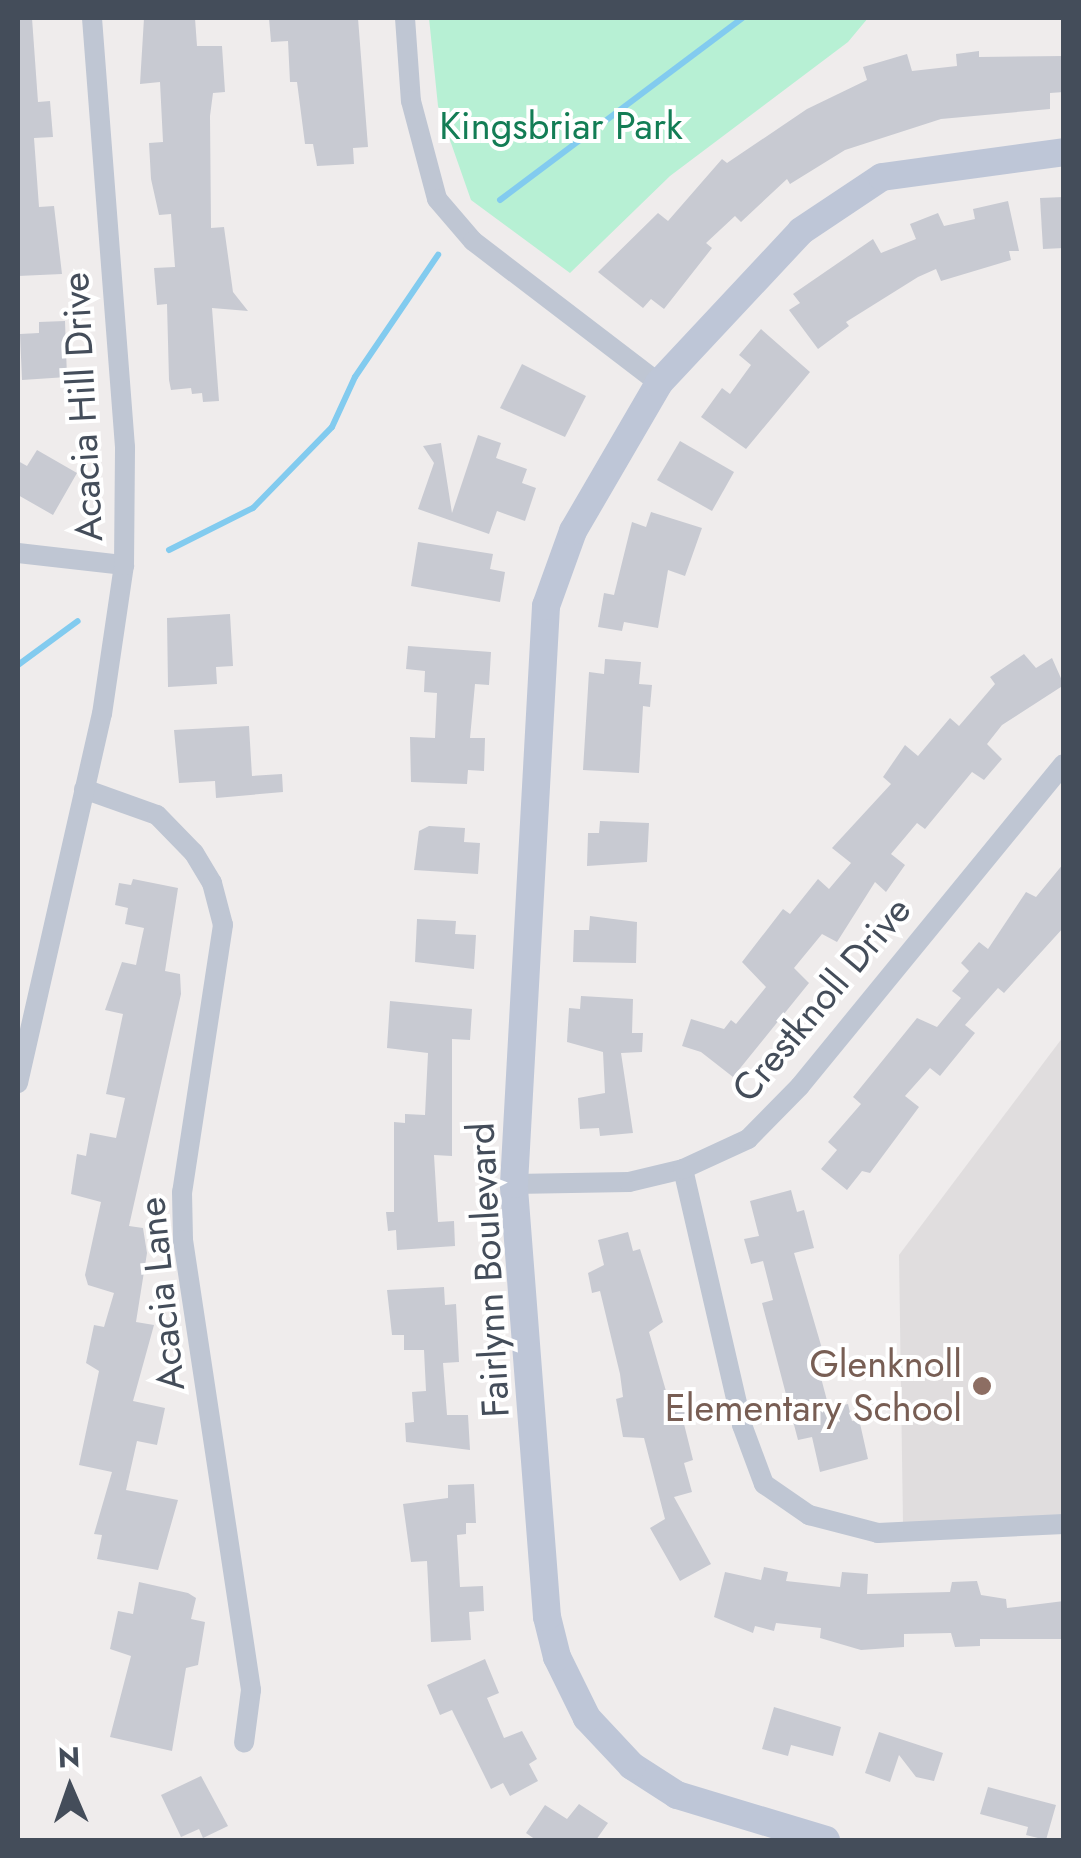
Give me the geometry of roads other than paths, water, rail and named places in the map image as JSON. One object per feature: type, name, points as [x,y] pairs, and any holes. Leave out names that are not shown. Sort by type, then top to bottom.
[{"type":"street","name":"Acacia Hill Drive","points":[[18,1084],[84,790],[124,564],[125,447],[92,18]]},
{"type":"street","points":[[406,18],[411,101],[438,199],[472,241],[659,382]]},
{"type":"street","name":"Fairlynn Boulevard","points":[[826,1840],[677,1795],[632,1766],[587,1718],[557,1657],[547,1617],[514,1184],[546,606],[573,531],[659,382],[801,231],[882,178],[1064,152]]},
{"type":"street","points":[[18,553],[124,564]]},
{"type":"street","name":"Crestknoll Drive","points":[[514,1184],[629,1182],[683,1168],[748,1139],[800,1086],[1064,764]]},
{"type":"street","name":"Acacia Lane","points":[[84,790],[157,815],[203,868],[222,925],[182,1192],[183,1240],[250,1690],[244,1743]]},
{"type":"street","points":[[683,1168],[742,1425],[764,1484],[809,1515],[878,1534],[1064,1524]]},
{"type":"waterway","points":[[500,200],[742,18]]},
{"type":"waterway","points":[[169,550],[253,508],[332,427],[355,377],[438,255]]},
{"type":"waterway","points":[[18,665],[78,621]]},
{"type":"place","name":"Glenknoll Elementary School","points":[[982,1386]]},
{"type":"park label","name":"Kingsbriar Park","points":[[561,126]]}]
